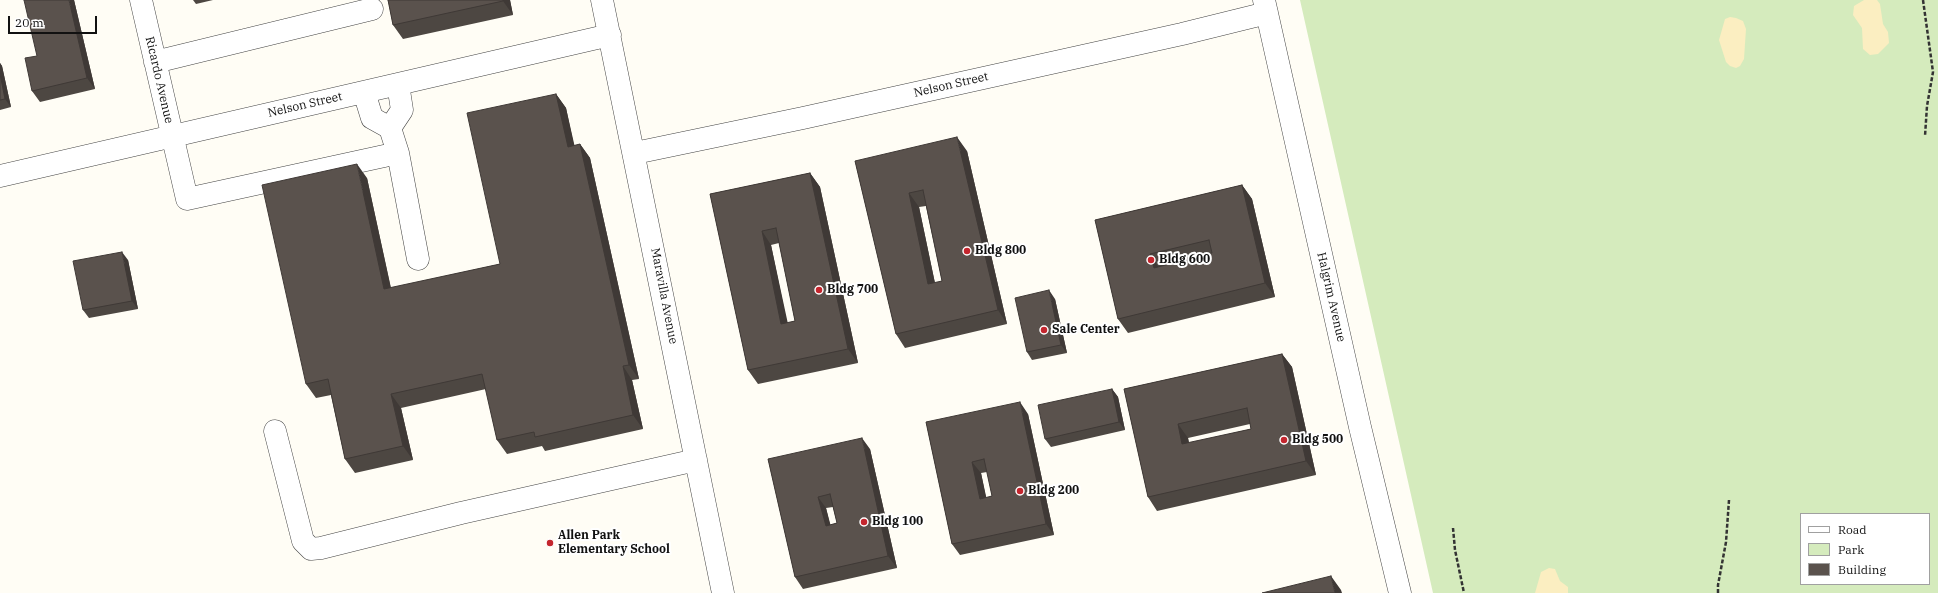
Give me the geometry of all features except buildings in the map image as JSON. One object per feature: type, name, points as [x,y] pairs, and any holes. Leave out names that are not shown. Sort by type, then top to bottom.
[{"type":"street","name":"Ricardo Avenue","points":[[141,0],[187,199],[398,153]]},
{"type":"street","name":"Maravilla Avenue","points":[[602,0],[635,153],[723,593]]},
{"type":"street","name":"Nelson Street","points":[[635,153],[833,112],[1177,35],[1265,6]]},
{"type":"street","name":"Halgrim Avenue","points":[[1265,6],[1360,427],[1400,593]]},
{"type":"street","points":[[155,62],[372,9]]},
{"type":"street","name":"Nelson Street","points":[[0,176],[610,34]]},
{"type":"street","points":[[390,128],[402,110],[398,84]]},
{"type":"street","points":[[364,92],[372,118],[390,128],[398,153],[418,259]]},
{"type":"street","points":[[275,431],[303,541],[311,549],[321,548],[461,513],[696,460]]},
{"type":"path","points":[[1923,0],[1933,72],[1927,106],[1925,136]]},
{"type":"path","points":[[1718,593],[1718,585],[1726,542],[1729,500]]},
{"type":"path","points":[[1453,528],[1455,550],[1464,593]]},
{"type":"green space","points":[[1300,0],[1938,0],[1938,593],[1433,593]]},
{"type":"sand","points":[[1864,0],[1877,0],[1880,4],[1883,24],[1888,32],[1889,43],[1878,54],[1870,55],[1863,49],[1862,28],[1853,15],[1854,6]]},
{"type":"sand","points":[[1730,17],[1743,21],[1746,29],[1744,59],[1740,66],[1736,68],[1730,66],[1726,62],[1719,40],[1725,19]]},
{"type":"sand","points":[[1549,568],[1555,569],[1560,581],[1568,587],[1568,593],[1535,593],[1541,572]]},
{"type":"place","name":"Bldg 800","points":[[967,251]]},
{"type":"place","name":"Bldg 600","points":[[1151,260]]},
{"type":"place","name":"Bldg 700","points":[[819,290]]},
{"type":"place","name":"Sale Center","points":[[1044,330]]},
{"type":"place","name":"Bldg 500","points":[[1284,440]]},
{"type":"place","name":"Bldg 200","points":[[1020,491]]},
{"type":"place","name":"Bldg 100","points":[[864,522]]},
{"type":"place","name":"Allen Park Elementary School","points":[[550,543]]}]
